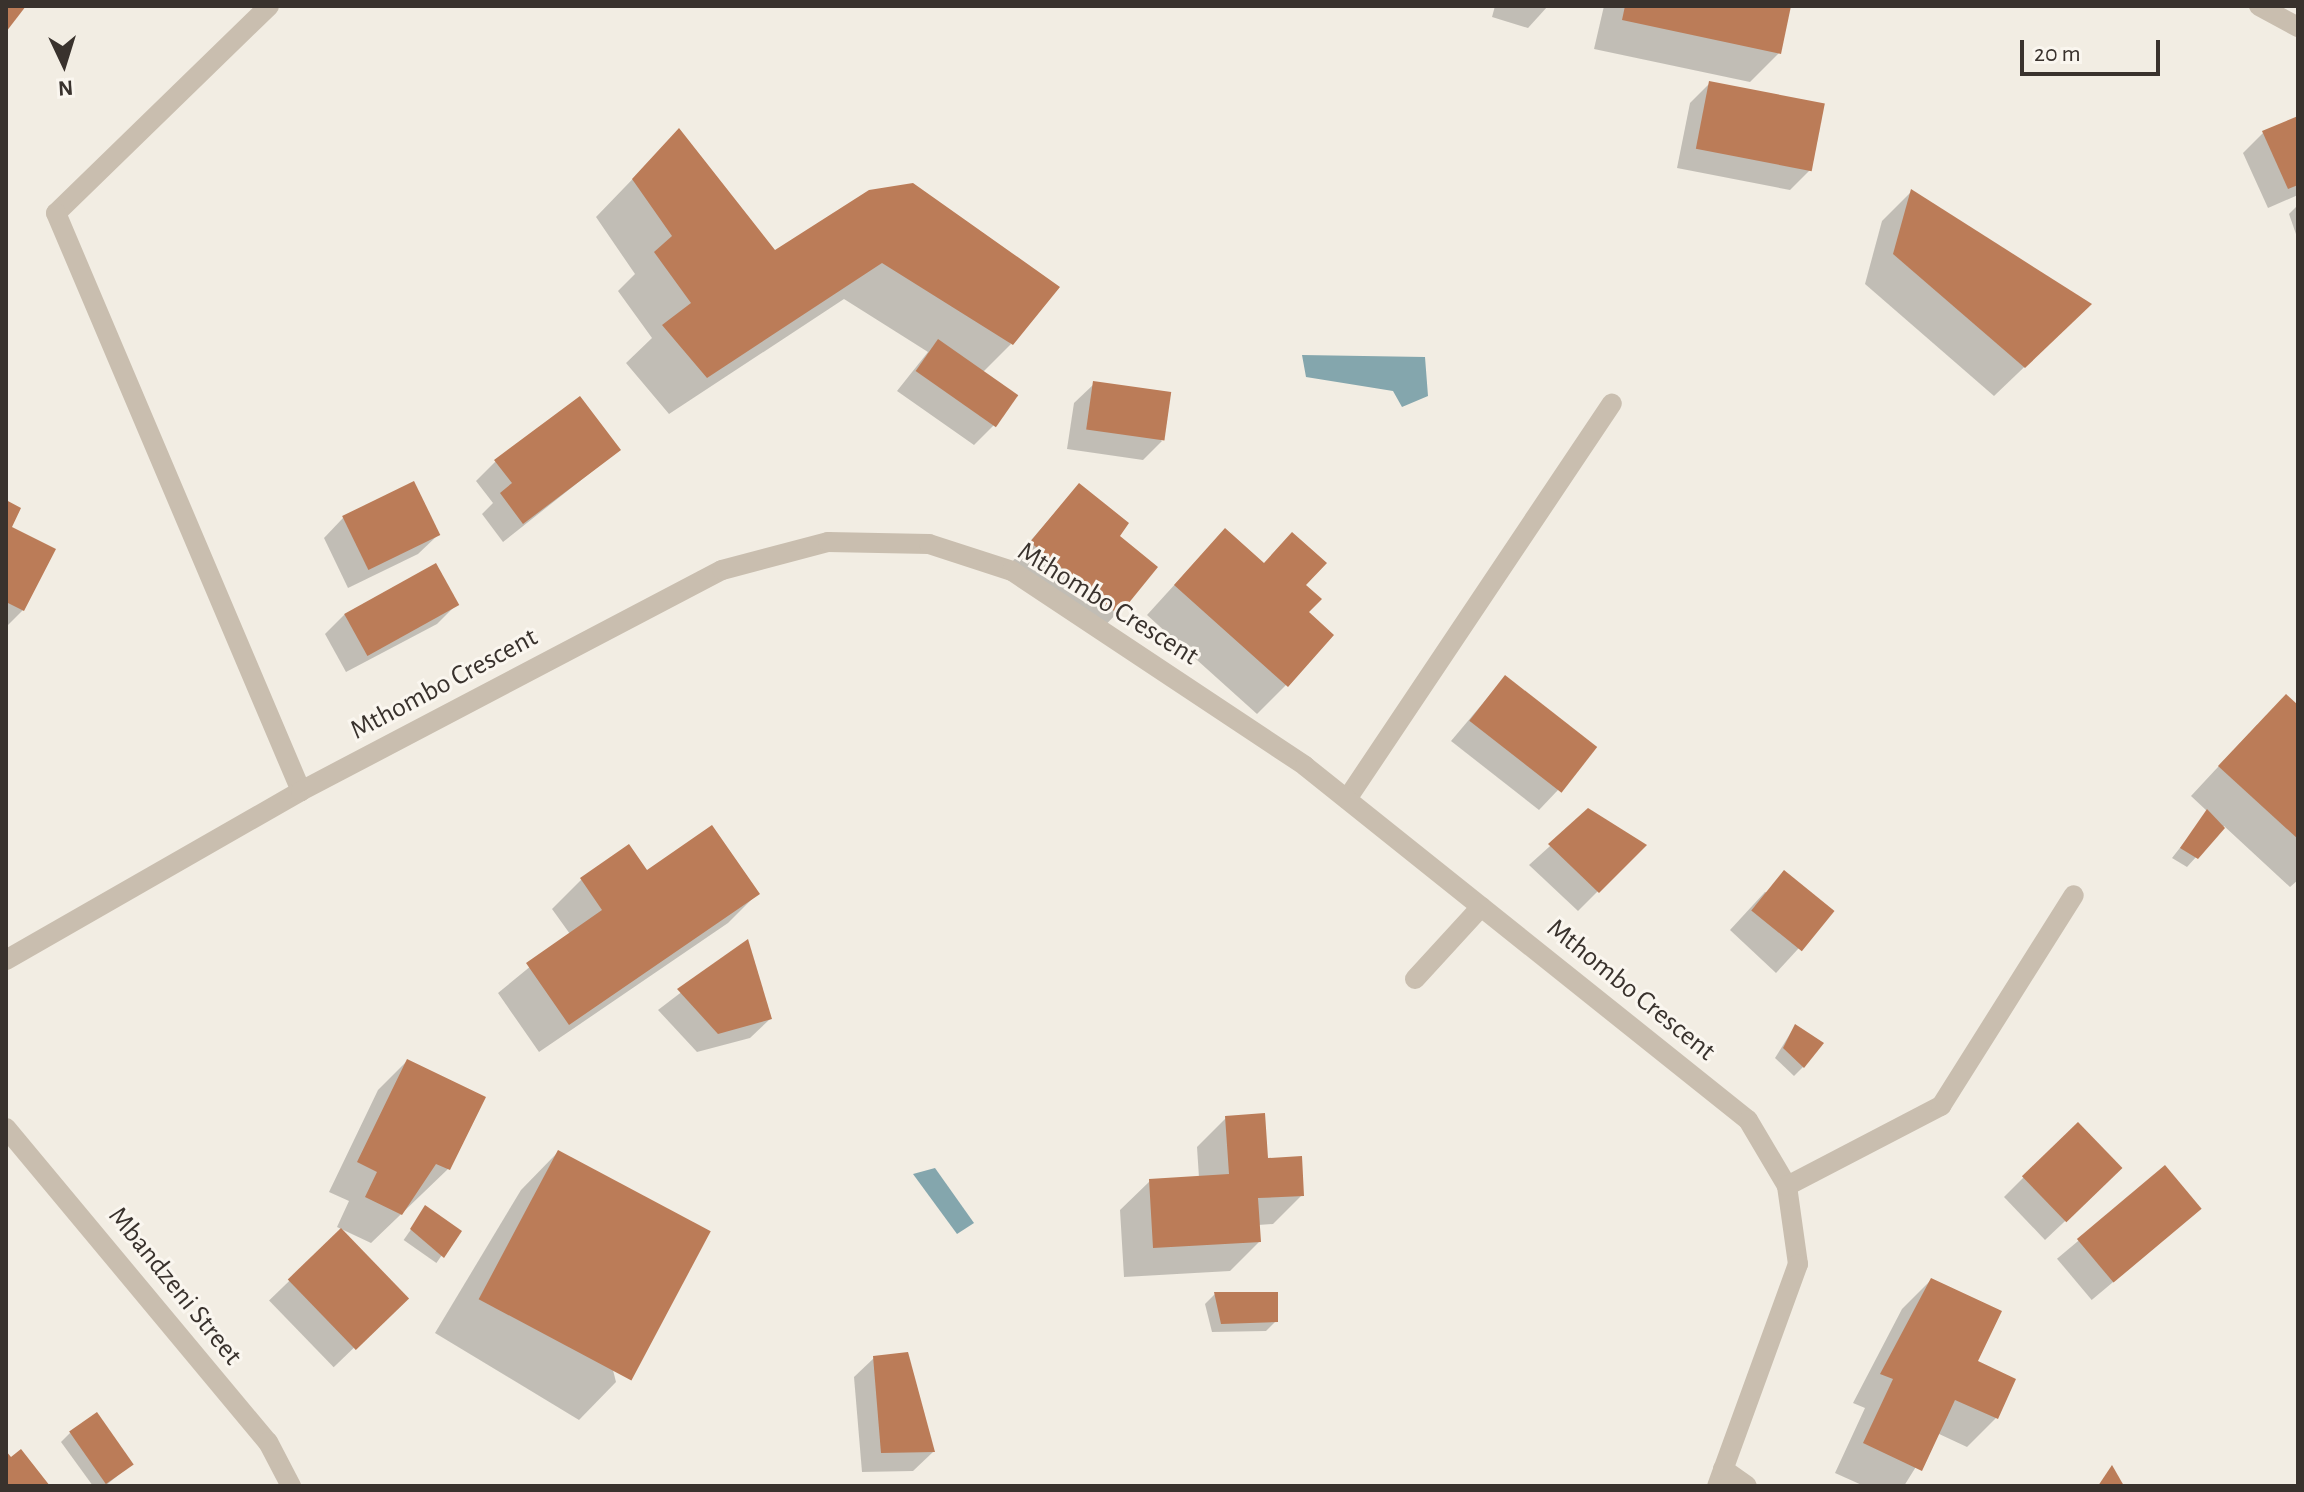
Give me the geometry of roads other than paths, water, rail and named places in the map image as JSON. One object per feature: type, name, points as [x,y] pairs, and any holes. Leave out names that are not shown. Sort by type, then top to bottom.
[{"type":"street","points":[[269,6],[56,213],[301,791]]},
{"type":"street","points":[[2259,6],[2298,27]]},
{"type":"street","points":[[1347,799],[1612,403]]},
{"type":"street","name":"Mthombo Crescent","points":[[6,960],[301,791],[722,570],[828,542],[929,544],[1012,571],[1347,799],[1748,1120],[1787,1186],[1798,1264],[1720,1478]]},
{"type":"street","points":[[1787,1186],[1941,1106],[2074,895]]},
{"type":"street","points":[[1415,979],[1481,907]]},
{"type":"street","name":"Mbandzeni Street","points":[[6,1128],[268,1442],[291,1486]]},
{"type":"street","points":[[1720,1478],[1747,1486]]},
{"type":"water","points":[[1302,355],[1425,357],[1428,396],[1402,407],[1393,391],[1306,377]]},
{"type":"water","points":[[935,1168],[974,1223],[957,1234],[913,1174]]}]
